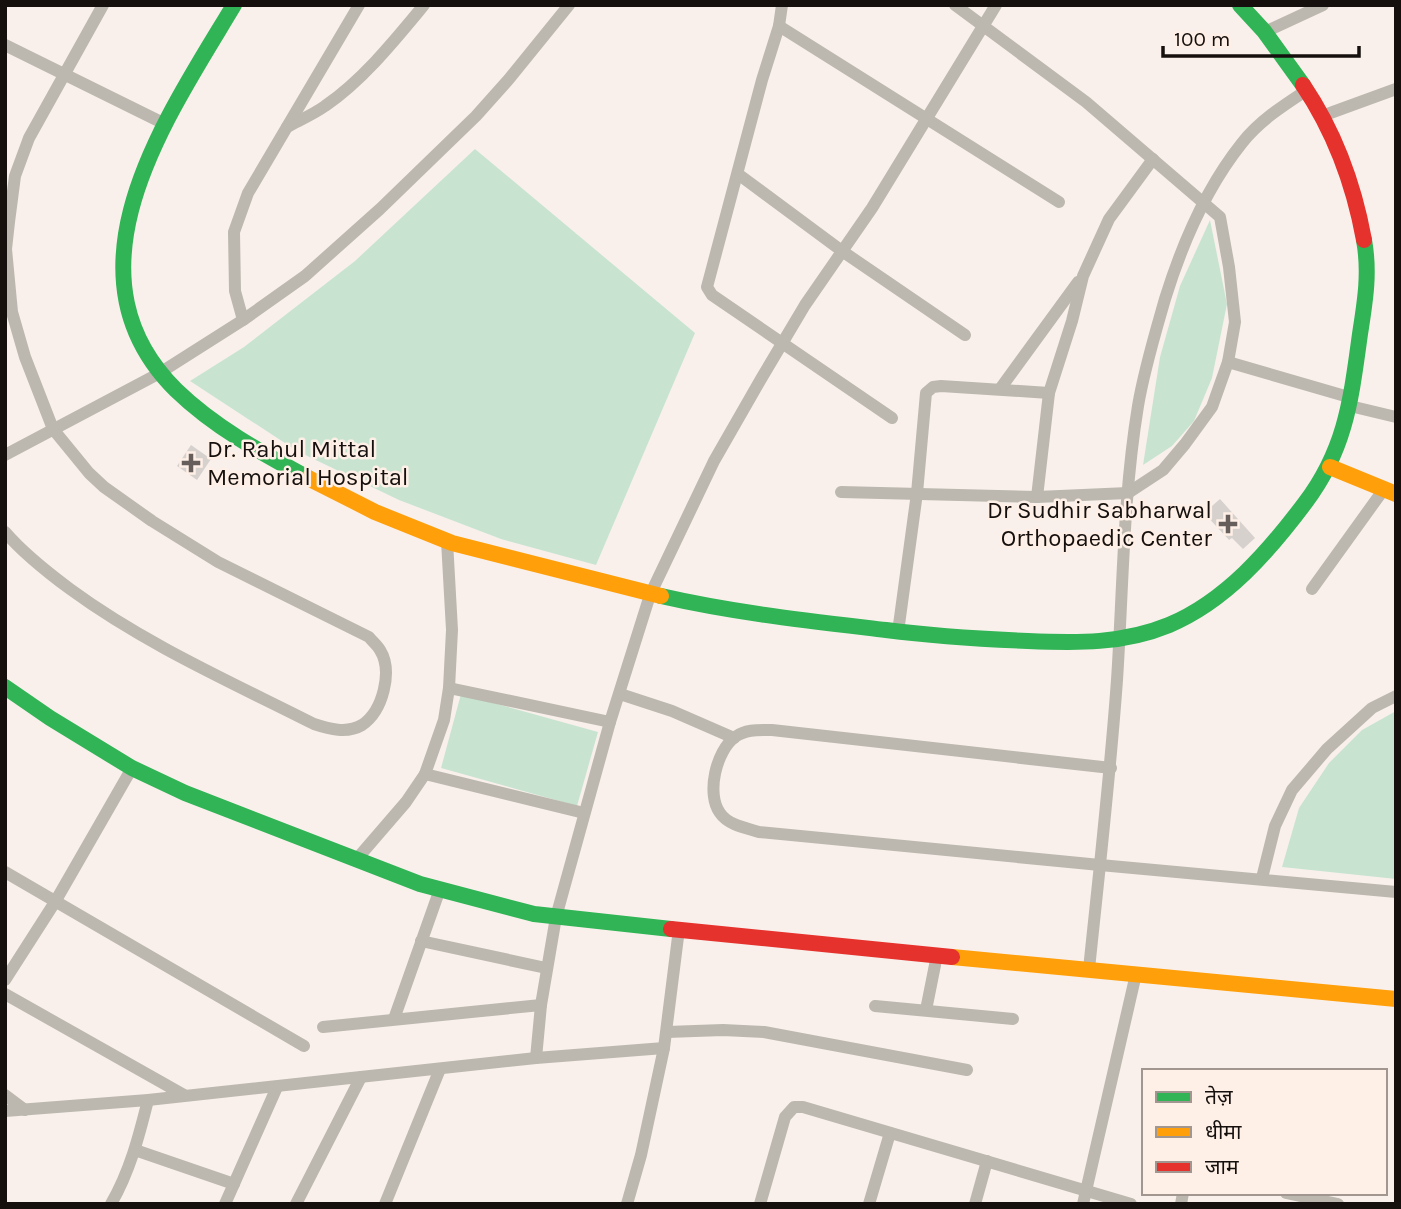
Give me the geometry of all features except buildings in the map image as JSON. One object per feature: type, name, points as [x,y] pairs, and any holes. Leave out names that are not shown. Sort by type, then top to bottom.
[{"type":"street","points":[[5,532],[55,577],[118,622],[181,658],[314,724],[334,730],[362,725],[379,704],[384,688],[385,665],[380,650],[369,637],[218,562],[152,521],[104,487],[53,429],[25,357],[12,312],[6,249],[10,173],[103,5]]},
{"type":"street","points":[[234,5],[165,124],[133,193],[123,240],[124,290],[135,331],[159,374],[196,408],[245,443],[318,484],[397,522],[447,541],[650,595],[755,615],[945,638],[1077,643],[1120,639],[1153,631],[1203,606],[1242,577],[1281,536],[1330,467],[1351,402],[1368,264],[1355,197],[1332,135],[1307,90],[1265,32],[1240,5]]},
{"type":"street","points":[[243,320],[236,291],[233,232],[248,192],[359,5]]},
{"type":"street","points":[[287,127],[324,106],[349,87],[399,36],[424,5]]},
{"type":"street","points":[[5,455],[159,374],[243,320],[305,275],[380,209],[476,116],[569,5]]},
{"type":"street","points":[[782,5],[779,26],[707,287],[712,295],[892,418]]},
{"type":"street","points":[[841,492],[1037,497],[1128,493],[1163,470],[1185,444],[1212,407],[1228,362],[1235,322],[1230,267],[1220,217],[1086,102],[955,5]]},
{"type":"street","points":[[536,1058],[546,968],[556,917],[610,722],[650,595],[715,461],[783,343],[872,208],[996,5]]},
{"type":"street","points":[[1265,32],[1323,5]]},
{"type":"street","points":[[779,26],[1059,202]]},
{"type":"street","points":[[5,45],[165,124]]},
{"type":"street","points":[[1322,116],[1396,89]]},
{"type":"street","points":[[1089,970],[1111,768],[1128,493],[1139,404],[1156,331],[1174,270],[1215,183],[1243,142],[1273,113],[1307,90]]},
{"type":"street","points":[[1037,497],[1049,393],[1083,276],[1109,219],[1153,159]]},
{"type":"street","points":[[738,174],[842,251],[965,335]]},
{"type":"street","points":[[1000,389],[1083,276]]},
{"type":"street","points":[[1228,362],[1396,417]]},
{"type":"street","points":[[898,632],[917,493],[926,393],[933,387],[941,386],[1049,393]]},
{"type":"street","points":[[1312,589],[1390,491],[1330,467]]},
{"type":"street","points":[[356,860],[406,802],[425,774],[444,720],[449,688],[452,618],[447,541]]},
{"type":"street","points":[[5,687],[132,768],[185,793],[356,860],[440,889],[556,917],[1396,999]]},
{"type":"street","points":[[449,688],[610,722]]},
{"type":"street","points":[[620,694],[672,711],[734,738]]},
{"type":"street","points":[[1262,878],[1275,826],[1292,790],[1336,741],[1372,708],[1396,696]]},
{"type":"street","points":[[1111,768],[772,730],[751,730],[734,738],[722,755],[714,775],[713,795],[720,814],[736,825],[760,831],[1100,866],[1262,878],[1396,892]]},
{"type":"street","points":[[5,980],[55,902],[132,768]]},
{"type":"street","points":[[425,774],[584,813]]},
{"type":"street","points":[[5,872],[303,1046]]},
{"type":"street","points":[[394,1018],[440,889]]},
{"type":"street","points":[[632,1203],[667,1032],[679,929]]},
{"type":"street","points":[[421,942],[546,968]]},
{"type":"street","points":[[926,1010],[937,955]]},
{"type":"street","points":[[1084,1198],[1136,974]]},
{"type":"street","points":[[5,994],[184,1095]]},
{"type":"street","points":[[323,1027],[541,1005]]},
{"type":"street","points":[[875,1006],[1013,1019]]},
{"type":"street","points":[[667,1032],[764,1032],[967,1070]]},
{"type":"street","points":[[5,1111],[148,1100],[536,1058],[664,1048]]},
{"type":"street","points":[[385,1204],[440,1069]]},
{"type":"street","points":[[296,1204],[361,1077]]},
{"type":"street","points":[[225,1204],[277,1087]]},
{"type":"street","points":[[5,1095],[25,1110]]},
{"type":"street","points":[[111,1204],[121,1188],[135,1150],[148,1100]]},
{"type":"street","points":[[760,1204],[785,1116],[794,1107],[803,1107],[987,1161],[1084,1198],[1131,1204]]},
{"type":"street","points":[[869,1204],[890,1133]]},
{"type":"street","points":[[135,1150],[234,1184]]},
{"type":"street","points":[[975,1204],[987,1161]]},
{"type":"street","points":[[1295,1195],[1338,1204]]},
{"type":"green space","points":[[475,149],[695,333],[596,565],[501,539],[399,500],[297,451],[190,381],[244,347],[355,261]]},
{"type":"green space","points":[[1210,220],[1227,304],[1212,378],[1194,421],[1172,446],[1143,465],[1160,357],[1180,286]]},
{"type":"green space","points":[[461,694],[598,732],[577,806],[441,768]]},
{"type":"green space","points":[[1396,711],[1396,879],[1282,867],[1299,808],[1329,763],[1362,730]]},
{"type":"traffic: fast","points":[[234,5],[180,96],[155,145],[135,195],[124,246],[125,296],[142,344],[176,390],[222,428],[308,478]]},
{"type":"traffic: fast","points":[[1240,5],[1264,31],[1303,85]]},
{"type":"traffic: fast","points":[[661,596],[745,612],[858,627],[1046,642],[1100,641],[1134,636],[1190,615],[1228,589],[1277,539],[1319,483],[1330,463],[1349,402],[1364,310],[1367,264],[1364,240]]},
{"type":"traffic: fast","points":[[5,687],[132,768],[185,793],[420,884],[534,914],[671,929]]},
{"type":"traffic: slow","points":[[1330,467],[1396,494]]},
{"type":"traffic: slow","points":[[308,478],[375,512],[452,543],[661,596]]},
{"type":"traffic: slow","points":[[952,957],[1396,999]]},
{"type":"traffic: jam","points":[[1303,85],[1324,121],[1341,159],[1355,199],[1364,240]]},
{"type":"traffic: jam","points":[[671,929],[952,957]]},
{"type":"place","name":"Dr. Rahul Mittal Memorial Hospital","points":[[191,463]]},
{"type":"place","name":"Dr Sudhir Sabharwal Orthopaedic Center","points":[[1228,524]]}]
